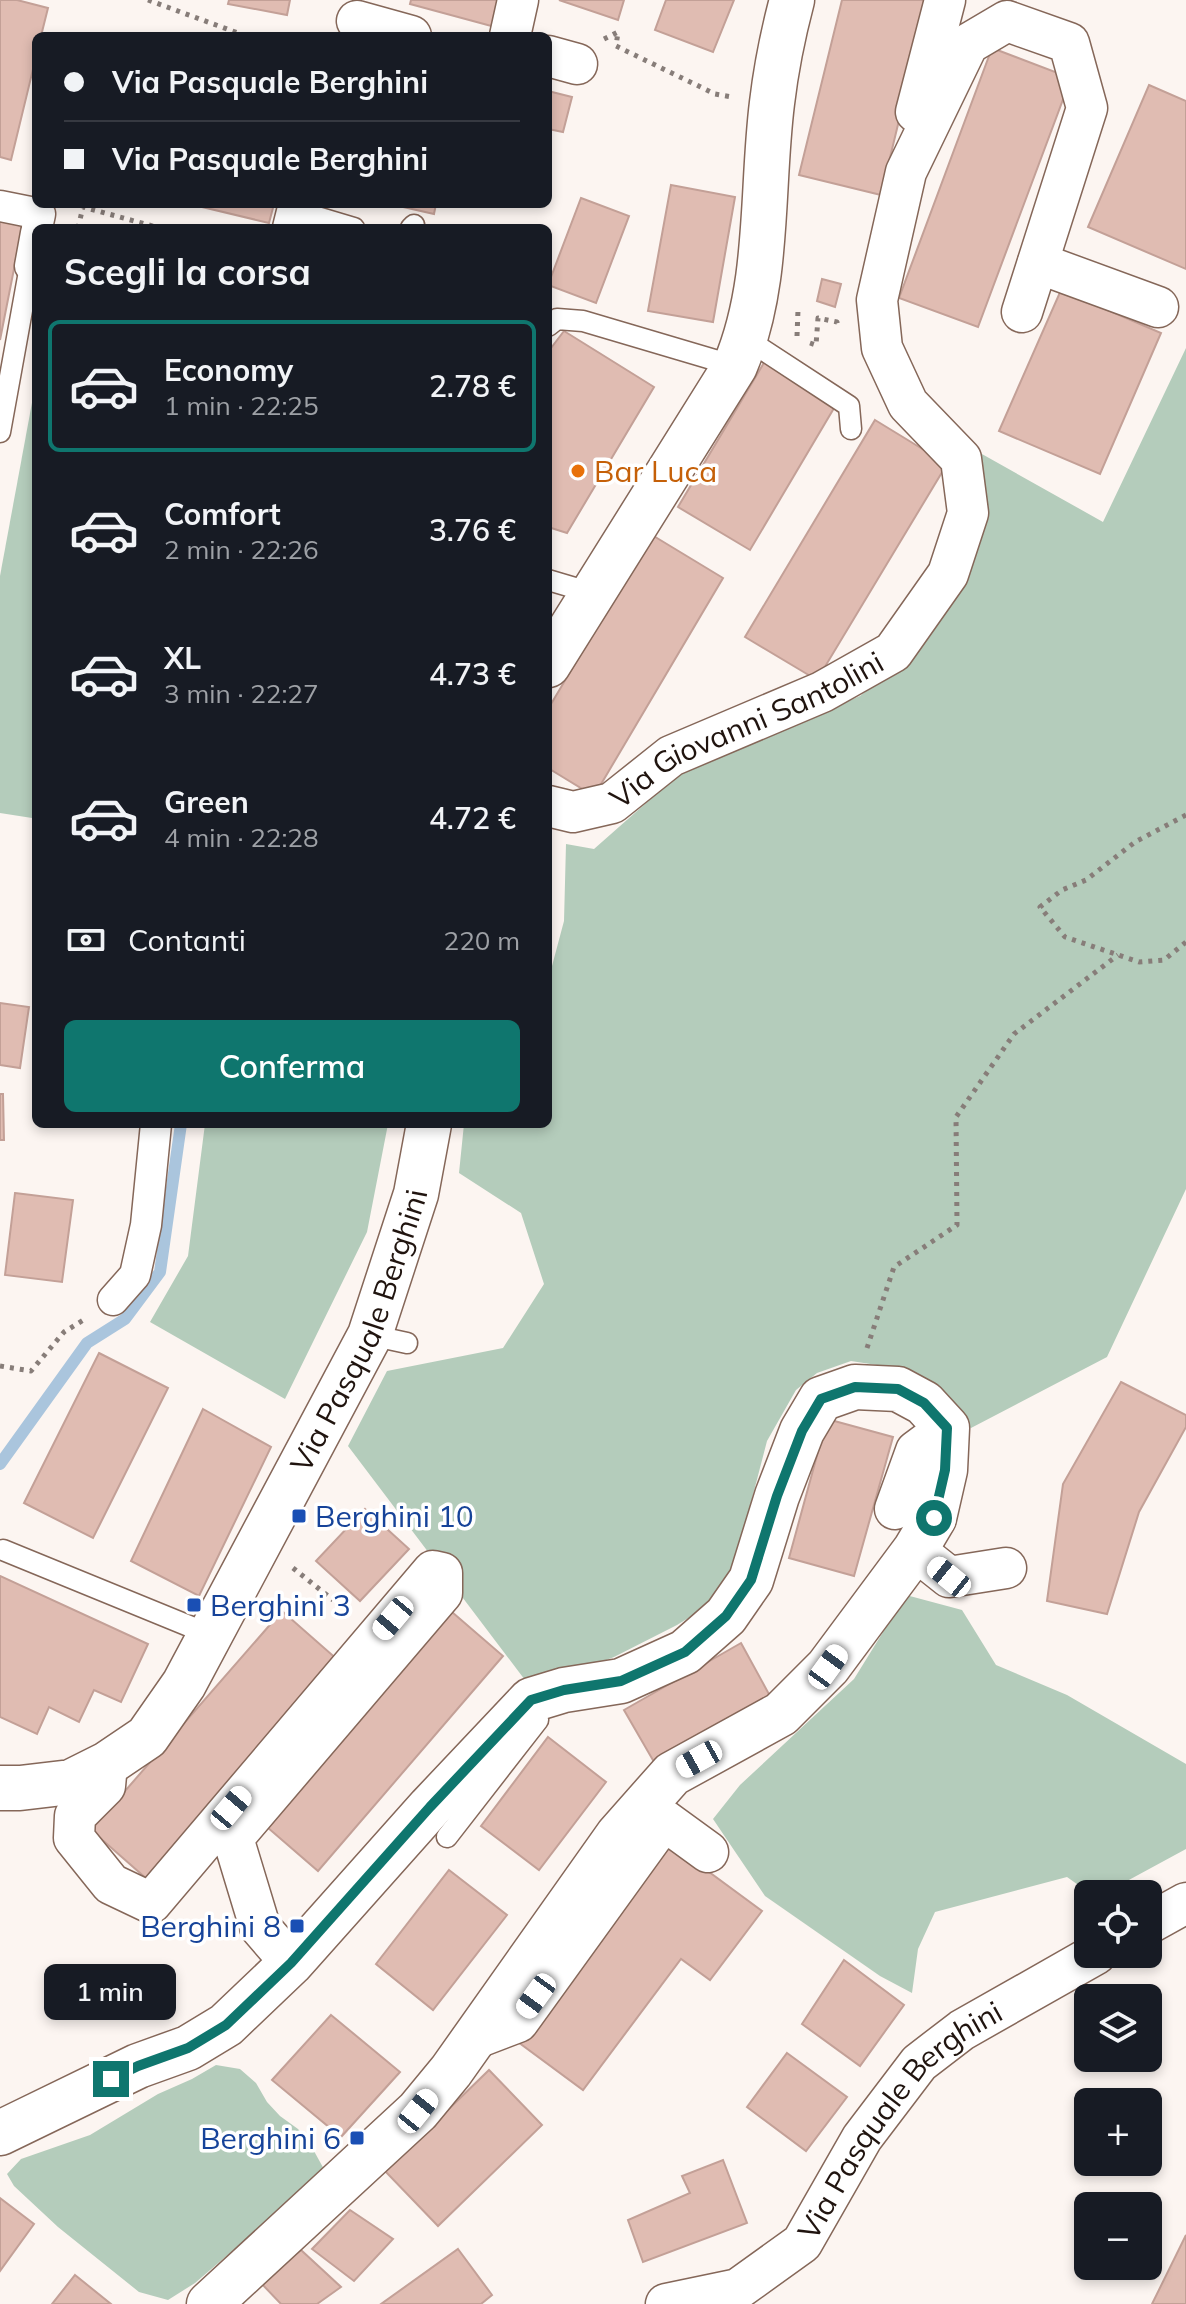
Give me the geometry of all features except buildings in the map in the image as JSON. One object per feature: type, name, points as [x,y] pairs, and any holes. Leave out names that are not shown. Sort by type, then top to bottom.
[{"type":"street","points":[[511,32],[518,0]]},
{"type":"street","points":[[552,658],[740,352],[759,279],[772,104],[792,0]]},
{"type":"street","name":"Via Giovanni Santolini","points":[[552,807],[573,812],[612,803],[671,756],[822,692],[893,652],[948,574],[968,513],[961,459],[908,404],[882,348],[877,300],[906,172],[910,135],[945,0]]},
{"type":"street","points":[[357,19],[398,32]]},
{"type":"street","name":"Via Giovanni Santolini","points":[[906,172],[968,44],[1007,21],[1069,43],[1087,108],[1022,312]]},
{"type":"street","points":[[0,206],[40,214],[38,224]]},
{"type":"street","points":[[30,266],[32,254]]},
{"type":"street","points":[[1038,263],[1158,307]]},
{"type":"street","points":[[113,1300],[135,1275],[146,1225],[156,1128]]},
{"type":"street","name":"Via Pasquale Berghini","points":[[0,1788],[71,1782],[107,1764],[147,1737],[184,1684],[260,1542],[388,1339],[428,1128]]},
{"type":"street","points":[[0,2133],[138,2066],[188,2048],[226,2025],[291,1963],[430,1807],[531,1700],[564,1690],[621,1681],[685,1652],[726,1616],[751,1580],[777,1496],[802,1431],[821,1399],[855,1387],[898,1389],[924,1403],[947,1428],[945,1470],[934,1518],[915,1550],[828,1667],[781,1714],[672,1774],[618,1835],[451,2071],[418,2111],[209,2304]]},
{"type":"street","points":[[895,1509],[916,1451],[947,1428]]},
{"type":"street","points":[[915,1550],[949,1577],[1006,1568]]},
{"type":"street","points":[[107,1764],[105,1786],[75,1816],[74,1838],[111,1884],[151,1903],[433,1571],[442,1573],[442,1593],[233,1838],[260,1927],[291,1963]]},
{"type":"street","points":[[471,2040],[518,2022],[664,1820],[708,1852]]},
{"type":"street","points":[[1162,1916],[1186,1903]]},
{"type":"street","name":"Via Pasquale Berghini","points":[[666,2304],[738,2289],[802,2243],[862,2138],[919,2063],[962,2030],[1074,1966]]},
{"type":"lane","points":[[297,214],[338,224]]},
{"type":"lane","points":[[0,432],[30,266]]},
{"type":"lane","points":[[552,323],[557,319],[583,321],[740,352],[849,406],[851,429]]},
{"type":"lane","points":[[552,581],[592,593]]},
{"type":"lane","points":[[3,1550],[211,1635]]},
{"type":"lane","points":[[447,1837],[564,1690]]},
{"type":"path","points":[[148,0],[235,32]]},
{"type":"path","points":[[562,60],[618,32],[616,46],[715,94],[742,98]]},
{"type":"path","points":[[87,208],[145,224]]},
{"type":"path","points":[[798,305],[796,340],[816,345],[818,318],[837,322],[839,333]]},
{"type":"path","points":[[1186,815],[1135,842],[1086,880],[1062,890],[1040,907],[1065,937],[1139,962],[1164,960],[1186,942]]},
{"type":"path","points":[[855,1387],[894,1267],[957,1225],[956,1117],[1014,1034],[1118,955]]},
{"type":"path","points":[[0,1366],[31,1371],[64,1332],[113,1300]]},
{"type":"path","points":[[260,1542],[333,1600]]},
{"type":"green space","points":[[1186,348],[1186,1189],[1107,1357],[971,1428],[948,1407],[883,1366],[851,1361],[817,1373],[796,1390],[767,1441],[735,1564],[711,1604],[614,1657],[576,1672],[528,1684],[348,1446],[387,1371],[503,1348],[544,1284],[521,1213],[459,1173],[464,1128],[552,1128],[552,966],[564,921],[566,844],[594,849],[679,774],[860,696],[920,648],[973,449],[1103,522]]},
{"type":"green space","points":[[32,403],[32,818],[0,813],[0,576]]},
{"type":"green space","points":[[204,1128],[387,1128],[367,1232],[285,1399],[150,1322],[188,1256]]},
{"type":"green space","points":[[906,1595],[962,1610],[996,1665],[1067,1695],[1186,1764],[1186,1849],[1129,1880],[1074,1882],[1067,1877],[935,1912],[918,1949],[912,1993],[880,1976],[765,1896],[713,1819],[740,1785],[854,1679]]},
{"type":"green space","points":[[216,2065],[240,2069],[256,2083],[267,2102],[309,2142],[325,2171],[195,2283],[168,2300],[139,2292],[58,2227],[14,2186],[7,2174],[21,2159],[90,2135],[158,2094]]},
{"type":"waterway","points":[[0,1464],[87,1343],[125,1319],[160,1272],[180,1128]]},
{"type":"place","name":"Bar Luca","points":[[578,471]]},
{"type":"place","name":"Berghini 10","points":[[299,1516]]},
{"type":"place","name":"Berghini 3","points":[[194,1605]]},
{"type":"place","name":"Berghini 8","points":[[297,1926]]},
{"type":"place","name":"Berghini 6","points":[[357,2138]]},
{"type":"route","points":[[111,2079],[188,2048],[226,2025],[291,1963],[430,1807],[531,1700],[564,1690],[621,1681],[685,1652],[726,1616],[751,1580],[777,1496],[802,1431],[821,1399],[855,1387],[898,1389],[924,1403],[947,1428],[945,1470],[934,1518]]}]
